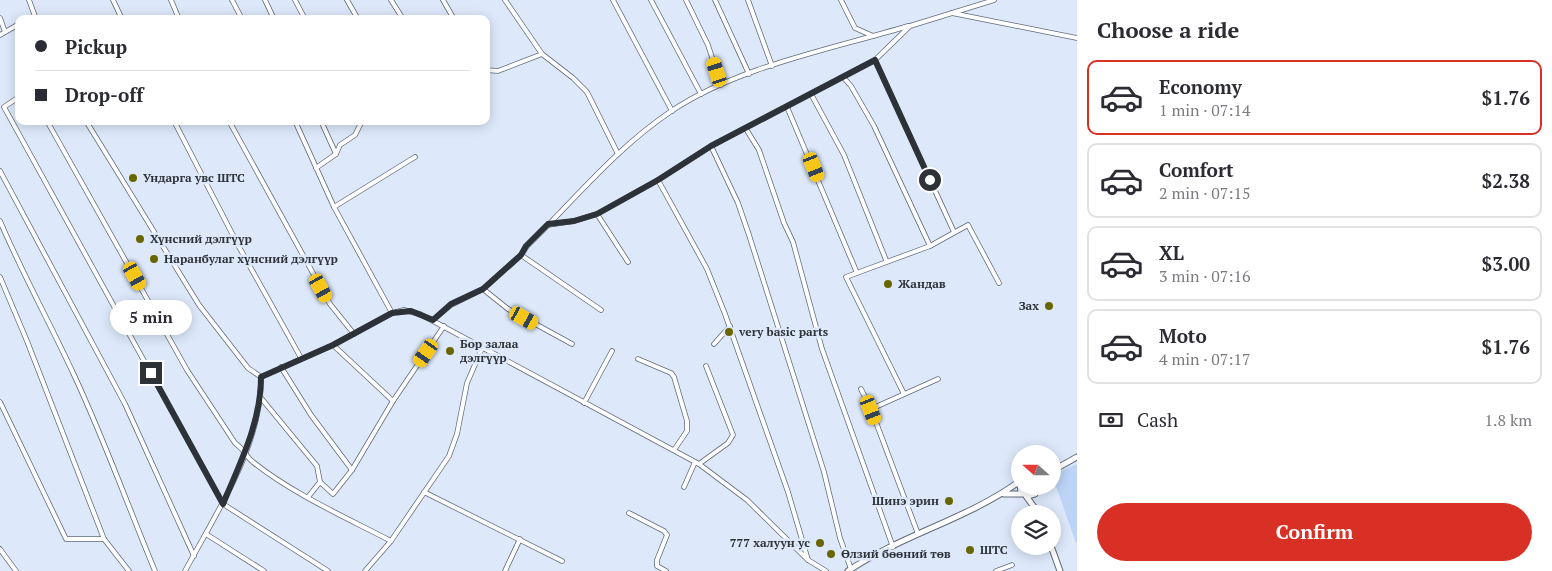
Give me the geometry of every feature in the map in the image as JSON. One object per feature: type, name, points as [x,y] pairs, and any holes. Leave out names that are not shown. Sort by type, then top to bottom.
[{"type":"street","points":[[29,0],[35,15]]},
{"type":"street","points":[[113,0],[120,15]]},
{"type":"street","points":[[171,0],[177,15]]},
{"type":"street","points":[[232,0],[240,15]]},
{"type":"street","points":[[265,0],[272,15]]},
{"type":"street","points":[[295,0],[303,15]]},
{"type":"street","points":[[347,0],[356,15]]},
{"type":"street","points":[[392,0],[401,15]]},
{"type":"street","points":[[443,0],[452,15]]},
{"type":"street","points":[[505,0],[542,54],[587,92],[618,154]]},
{"type":"street","points":[[613,0],[672,111]]},
{"type":"street","points":[[651,0],[701,94]]},
{"type":"street","points":[[686,0],[708,46],[722,85]]},
{"type":"street","points":[[715,0],[749,74]]},
{"type":"street","points":[[748,0],[772,66]]},
{"type":"street","points":[[841,0],[855,28],[874,36]]},
{"type":"street","points":[[433,320],[451,304],[483,289],[521,255],[526,246],[618,154],[672,111],[701,94],[772,66],[994,0]]},
{"type":"street","points":[[951,13],[1077,38]]},
{"type":"street","points":[[0,18],[5,32]]},
{"type":"street","points":[[0,35],[15,26]]},
{"type":"street","points":[[548,224],[574,221],[597,214],[658,180],[711,146],[875,60],[910,26]]},
{"type":"street","points":[[490,70],[498,71],[542,54]]},
{"type":"street","points":[[875,60],[954,232]]},
{"type":"street","points":[[843,77],[851,86],[874,126],[930,246]]},
{"type":"street","points":[[811,94],[844,154],[886,260]]},
{"type":"street","points":[[15,99],[4,106],[223,504],[328,571]]},
{"type":"street","points":[[787,107],[857,273]]},
{"type":"street","points":[[49,125],[188,370],[235,443],[245,450],[251,461],[308,497],[391,541]]},
{"type":"street","points":[[88,125],[199,305],[248,368],[261,377]]},
{"type":"street","points":[[176,125],[238,246],[301,358]]},
{"type":"street","points":[[231,125],[330,304],[354,334]]},
{"type":"street","points":[[296,125],[334,207],[392,313]]},
{"type":"street","points":[[323,125],[336,154]]},
{"type":"street","points":[[316,168],[336,154],[340,145],[355,135],[358,127]]},
{"type":"street","points":[[746,129],[759,150],[784,223],[793,242],[822,349],[893,547]]},
{"type":"street","points":[[711,146],[738,203],[746,227],[824,472],[848,570],[1011,488]]},
{"type":"street","points":[[334,207],[415,157]]},
{"type":"street","points":[[0,171],[125,404],[194,556]]},
{"type":"street","points":[[658,180],[707,269],[730,326],[788,492],[808,560]]},
{"type":"street","points":[[597,214],[628,262]]},
{"type":"street","points":[[0,221],[20,269],[92,414],[155,571]]},
{"type":"street","points":[[904,394],[846,277],[886,260],[930,246],[968,226],[999,284]]},
{"type":"street","points":[[521,255],[602,310]]},
{"type":"street","points":[[0,277],[31,350],[104,539],[128,571]]},
{"type":"street","points":[[483,289],[508,309],[572,344]]},
{"type":"street","points":[[261,377],[333,345],[392,313],[411,311],[433,320],[483,346],[584,403],[697,463],[747,500],[808,560],[826,571]]},
{"type":"street","points":[[261,398],[317,466],[320,482],[333,494],[352,470],[393,401],[444,326]]},
{"type":"street","points":[[714,344],[730,326]]},
{"type":"street","points":[[333,345],[393,401]]},
{"type":"street","points":[[365,571],[391,541],[449,456],[457,434],[467,384],[483,346]]},
{"type":"street","points":[[584,403],[612,351]]},
{"type":"street","points":[[638,359],[671,373],[674,377],[687,421],[687,431],[674,450]]},
{"type":"street","points":[[684,487],[697,463],[728,443],[733,435],[706,366]]},
{"type":"street","points":[[281,368],[311,415],[352,470]]},
{"type":"street","points":[[185,571],[223,504],[257,421],[261,398],[261,377]]},
{"type":"street","points":[[871,410],[938,379]]},
{"type":"street","points":[[861,389],[871,410],[918,534]]},
{"type":"street","points":[[0,402],[66,539],[104,539]]},
{"type":"street","points":[[1061,466],[1077,458]]},
{"type":"street","points":[[308,497],[320,482]]},
{"type":"street","points":[[424,492],[562,562]]},
{"type":"street","points":[[1003,494],[1011,494]]},
{"type":"street","points":[[1024,495],[1033,495]]},
{"type":"street","points":[[1024,495],[1032,505]]},
{"type":"street","points":[[629,513],[664,531],[667,535],[657,560],[657,566],[666,571]]},
{"type":"street","points":[[206,534],[264,571]]},
{"type":"street","points":[[505,571],[520,540]]},
{"type":"street","points":[[0,548],[16,571]]},
{"type":"street","points":[[1055,555],[1060,571]]},
{"type":"street","points":[[815,566],[818,571]]},
{"type":"street","points":[[996,571],[1012,566]]},
{"type":"shaded area","points":[[1077,464],[1077,543],[1059,495],[1061,495],[1061,471]]},
{"type":"place","name":"Ундарга увс ШТС","points":[[133,178]]},
{"type":"place","name":"Хүнсний дэлгүүр","points":[[140,239]]},
{"type":"place","name":"Наранбулаг хүнсний дэлгүүр","points":[[154,259]]},
{"type":"place","name":"Жандав","points":[[888,284]]},
{"type":"place","name":"Зах","points":[[1049,306]]},
{"type":"place","name":"very basic parts","points":[[729,332]]},
{"type":"place","name":"Бор залаа дэлгүүр","points":[[450,351]]},
{"type":"place","name":"Шинэ эрин","points":[[949,501]]},
{"type":"place","name":"777 халуун ус","points":[[820,543]]},
{"type":"place","name":"ШТС","points":[[970,550]]},
{"type":"place","name":"Өлзий бөөний төв","points":[[831,554]]},
{"type":"route","points":[[151,373],[223,504],[257,421],[261,398],[261,377],[333,345],[392,313],[404,310],[411,311],[433,320],[451,304],[483,289],[521,255],[526,246],[548,224],[574,221],[597,214],[658,180],[711,146],[875,60],[930,180]]}]
